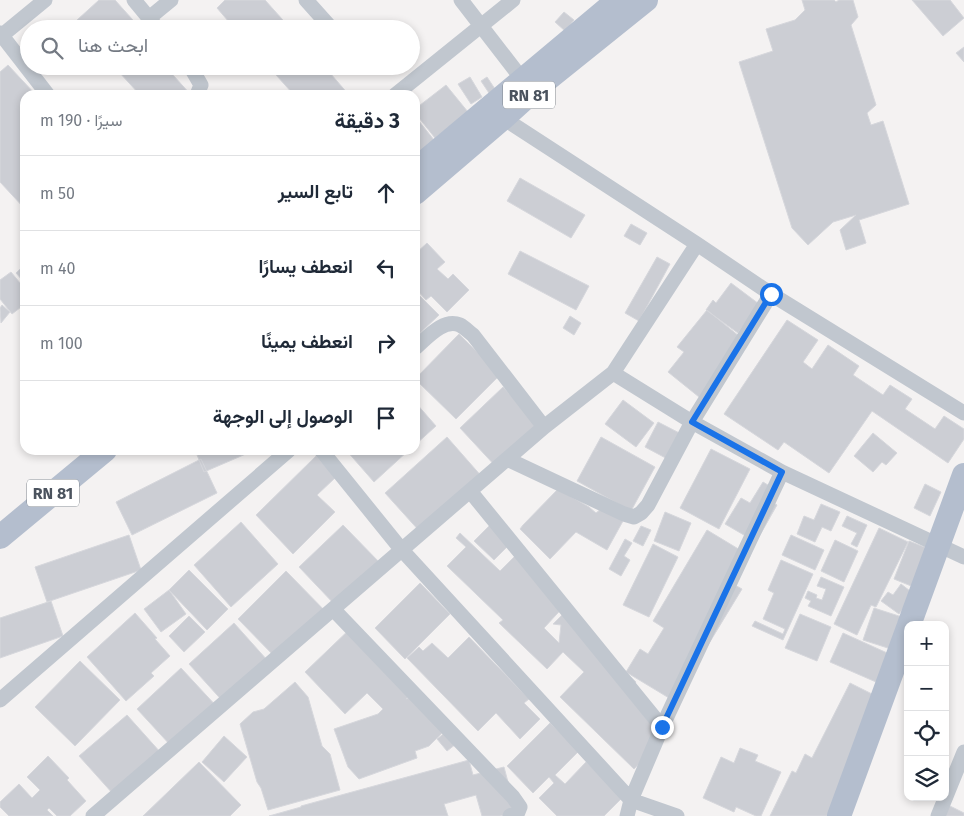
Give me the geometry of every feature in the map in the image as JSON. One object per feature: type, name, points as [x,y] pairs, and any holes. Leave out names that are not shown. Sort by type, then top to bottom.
[{"type":"main road","points":[[420,166],[618,0]]},
{"type":"main road","name":"RN 81","points":[[420,188],[504,118],[534,90],[646,0]]},
{"type":"main road","points":[[0,516],[75,455]]},
{"type":"main road","name":"RN 81","points":[[0,537],[99,455]]},
{"type":"main road","points":[[910,621],[964,475]]},
{"type":"main road","points":[[839,816],[904,637]]},
{"type":"street","points":[[21,20],[45,0]]},
{"type":"street","points":[[134,0],[151,20]]},
{"type":"street","points":[[157,20],[171,0]]},
{"type":"street","points":[[306,0],[324,20]]},
{"type":"street","points":[[461,0],[522,79]]},
{"type":"street","points":[[401,90],[513,0]]},
{"type":"street","points":[[20,20],[1,36],[20,60]]},
{"type":"street","points":[[32,75],[44,90]]},
{"type":"street","points":[[195,75],[200,85],[199,90]]},
{"type":"street","points":[[504,118],[771,294],[964,413]]},
{"type":"street","points":[[93,816],[544,427],[613,373],[697,244]]},
{"type":"street","points":[[507,459],[624,514],[634,517],[641,513],[648,505],[692,422],[771,294]]},
{"type":"street","points":[[420,344],[444,325],[453,323],[461,326],[473,335],[544,427]]},
{"type":"street","points":[[613,373],[692,422],[782,472],[964,557]]},
{"type":"street","points":[[0,700],[283,455]]},
{"type":"street","points":[[325,455],[401,549],[631,800],[678,816]]},
{"type":"street","points":[[627,816],[631,800],[662,727],[782,472]]},
{"type":"street","points":[[470,491],[662,727]]},
{"type":"street","points":[[333,609],[513,796],[520,807],[518,812],[510,816]]},
{"type":"street","points":[[938,816],[964,752]]},
{"type":"building","points":[[99,0],[115,0],[133,20],[77,20]]},
{"type":"building","points":[[225,0],[265,0],[283,20],[227,20],[217,8]]},
{"type":"building","points":[[802,0],[834,0],[836,2],[839,0],[853,0],[858,17],[851,25],[876,105],[867,113],[871,125],[883,121],[909,204],[859,220],[866,243],[846,250],[840,230],[856,215],[833,222],[808,245],[792,228],[739,62],[773,51],[766,29],[795,20],[805,10]]},
{"type":"building","points":[[912,0],[950,0],[964,18],[943,36]]},
{"type":"building","points":[[564,12],[574,20],[565,31],[555,22]]},
{"type":"building","points":[[964,47],[964,62],[956,53]]},
{"type":"building","points":[[8,65],[31,90],[20,90],[20,204],[0,182],[0,72]]},
{"type":"building","points":[[122,75],[173,75],[187,90],[135,90]]},
{"type":"building","points":[[276,75],[332,75],[345,90],[290,90]]},
{"type":"building","points":[[470,77],[482,97],[471,104],[458,84]]},
{"type":"building","points":[[487,77],[495,89],[489,93],[481,81]]},
{"type":"building","points":[[446,85],[468,112],[435,138],[420,119],[420,105]]},
{"type":"building","points":[[420,122],[434,140],[420,151]]},
{"type":"building","points":[[520,178],[585,215],[571,238],[507,201]]},
{"type":"building","points":[[631,224],[647,233],[640,245],[624,236]]},
{"type":"building","points":[[427,243],[445,262],[437,269],[448,279],[453,274],[469,290],[447,312],[431,296],[426,300],[420,293],[420,249]]},
{"type":"building","points":[[520,251],[589,286],[576,310],[508,274]]},
{"type":"building","points":[[657,257],[670,264],[639,321],[625,313]]},
{"type":"building","points":[[20,269],[20,278],[16,273]]},
{"type":"building","points":[[11,272],[20,283],[20,308],[12,314],[0,299],[0,280]]},
{"type":"building","points":[[731,283],[759,304],[738,333],[706,310],[713,300],[716,303]]},
{"type":"building","points":[[420,296],[439,315],[420,333]]},
{"type":"building","points":[[2,305],[10,312],[1,323],[0,308]]},
{"type":"building","points":[[707,310],[745,341],[699,397],[668,372],[684,352],[677,347]]},
{"type":"building","points":[[570,316],[581,323],[574,335],[563,328]]},
{"type":"building","points":[[787,320],[818,340],[803,362],[812,369],[828,345],[859,366],[853,375],[883,395],[890,385],[912,399],[905,409],[935,429],[944,416],[964,429],[964,439],[948,463],[872,411],[829,473],[784,442],[778,450],[724,414]]},
{"type":"building","points":[[459,334],[500,375],[456,419],[420,384],[420,374]]},
{"type":"building","points":[[503,387],[542,428],[499,470],[460,428]]},
{"type":"building","points":[[623,400],[654,423],[636,447],[605,424]]},
{"type":"building","points":[[420,408],[436,426],[420,440]]},
{"type":"building","points":[[658,422],[689,438],[675,463],[645,447]]},
{"type":"building","points":[[873,433],[897,453],[886,465],[882,462],[873,472],[854,456]]},
{"type":"building","points":[[447,437],[483,478],[422,534],[385,493]]},
{"type":"building","points":[[601,437],[655,467],[631,511],[577,481]]},
{"type":"building","points":[[711,449],[750,469],[719,529],[680,508]]},
{"type":"building","points":[[197,455],[243,455],[204,472]]},
{"type":"building","points":[[350,455],[404,455],[374,482]]},
{"type":"building","points":[[316,456],[336,477],[317,495],[335,512],[293,554],[256,515]]},
{"type":"building","points":[[201,459],[217,493],[132,535],[116,502]]},
{"type":"building","points":[[763,482],[776,490],[770,501],[777,505],[756,542],[725,524],[741,498],[750,503]]},
{"type":"building","points":[[925,484],[941,492],[930,516],[914,508]]},
{"type":"building","points":[[558,489],[596,513],[601,509],[623,521],[607,550],[576,532],[550,559],[520,529]]},
{"type":"building","points":[[821,504],[840,512],[831,531],[822,527],[815,542],[797,534],[804,516],[814,520]]},
{"type":"building","points":[[665,512],[691,523],[679,551],[654,541]]},
{"type":"building","points":[[847,516],[867,525],[857,547],[851,544],[857,533],[842,526]]},
{"type":"building","points":[[241,522],[278,564],[231,607],[194,565]]},
{"type":"building","points":[[491,524],[511,543],[494,560],[474,541]]},
{"type":"building","points":[[343,525],[381,564],[337,607],[299,567]]},
{"type":"building","points":[[641,526],[651,530],[643,546],[633,541]]},
{"type":"building","points":[[879,528],[908,542],[876,607],[871,605],[857,635],[834,624]]},
{"type":"building","points":[[707,530],[750,556],[733,584],[742,589],[674,701],[626,672],[640,649],[648,654],[664,628],[653,621]]},
{"type":"building","points":[[460,533],[500,571],[517,554],[568,602],[544,628],[559,643],[561,625],[553,624],[567,610],[580,628],[636,682],[631,688],[673,728],[634,769],[560,697],[584,672],[563,652],[547,669],[499,623],[503,620],[447,566],[466,547],[456,538]]},
{"type":"building","points":[[129,535],[141,570],[47,602],[35,567]]},
{"type":"building","points":[[791,535],[824,550],[815,570],[782,555]]},
{"type":"building","points":[[625,539],[632,543],[624,556],[630,560],[621,576],[609,569]]},
{"type":"building","points":[[835,540],[858,551],[844,582],[821,571]]},
{"type":"building","points":[[909,541],[937,552],[921,590],[894,579]]},
{"type":"building","points":[[653,544],[678,557],[649,617],[623,605]]},
{"type":"building","points":[[781,560],[813,574],[783,640],[752,626],[755,621],[783,634],[785,629],[763,619],[774,593],[768,590]]},
{"type":"building","points":[[189,570],[228,609],[207,630],[169,590]]},
{"type":"building","points":[[286,571],[330,616],[278,660],[238,619]]},
{"type":"building","points":[[821,577],[844,587],[831,616],[808,606],[811,601],[805,598],[808,591],[817,595],[816,598],[822,600],[826,589],[817,586]]},
{"type":"building","points":[[420,583],[450,614],[405,659],[375,628]]},
{"type":"building","points":[[901,584],[914,594],[899,614],[881,601],[888,592],[893,595]]},
{"type":"building","points":[[169,590],[186,614],[161,632],[144,609]]},
{"type":"building","points":[[51,601],[63,636],[0,658],[0,618]]},
{"type":"building","points":[[874,608],[905,618],[894,650],[863,640]]},
{"type":"building","points":[[135,613],[170,656],[151,673],[154,676],[126,701],[87,657]]},
{"type":"building","points":[[800,614],[831,627],[817,661],[785,648]]},
{"type":"building","points":[[189,616],[205,632],[184,652],[169,636]]},
{"type":"building","points":[[234,623],[268,661],[227,706],[189,664]]},
{"type":"building","points":[[353,626],[415,690],[406,699],[415,695],[447,728],[429,746],[415,751],[417,758],[359,779],[348,767],[334,729],[378,714],[383,709],[367,693],[345,714],[305,672]]},
{"type":"building","points":[[843,633],[896,657],[883,685],[830,662]]},
{"type":"building","points":[[469,637],[529,699],[524,703],[540,719],[520,739],[496,713],[478,731],[407,658],[419,647],[423,651],[432,643],[448,658]]},
{"type":"building","points":[[80,661],[120,700],[75,746],[35,707]]},
{"type":"building","points":[[181,668],[219,709],[172,747],[137,709]]},
{"type":"building","points":[[295,682],[308,697],[322,746],[330,754],[340,790],[268,810],[261,788],[257,782],[240,724],[253,712],[264,709]]},
{"type":"building","points":[[850,683],[884,700],[839,816],[770,816],[792,771],[796,773],[805,754],[812,758]]},
{"type":"building","points":[[127,715],[161,753],[114,795],[79,756]]},
{"type":"building","points":[[550,723],[579,751],[555,775],[565,784],[586,762],[623,797],[604,816],[557,816],[539,798],[554,783],[549,777],[533,793],[507,766]]},
{"type":"building","points":[[447,731],[456,744],[447,751],[437,739]]},
{"type":"building","points":[[224,736],[247,757],[224,782],[202,762]]},
{"type":"building","points":[[740,748],[758,755],[755,761],[781,772],[761,816],[756,816],[736,807],[734,812],[703,798],[721,757],[734,763]]},
{"type":"building","points":[[48,756],[69,778],[67,780],[86,801],[70,816],[57,816],[49,808],[47,810],[53,816],[9,816],[0,807],[0,802],[19,784],[32,798],[40,790],[27,777]]},
{"type":"building","points":[[469,760],[473,775],[504,767],[516,812],[500,816],[482,816],[476,795],[444,804],[448,816],[269,816],[301,806]]},
{"type":"building","points":[[199,762],[241,805],[230,816],[143,816]]},
{"type":"building","points":[[948,805],[964,813],[964,816],[943,816]]},
{"type":"route","points":[[662,727],[782,472],[692,422],[771,294]]}]
